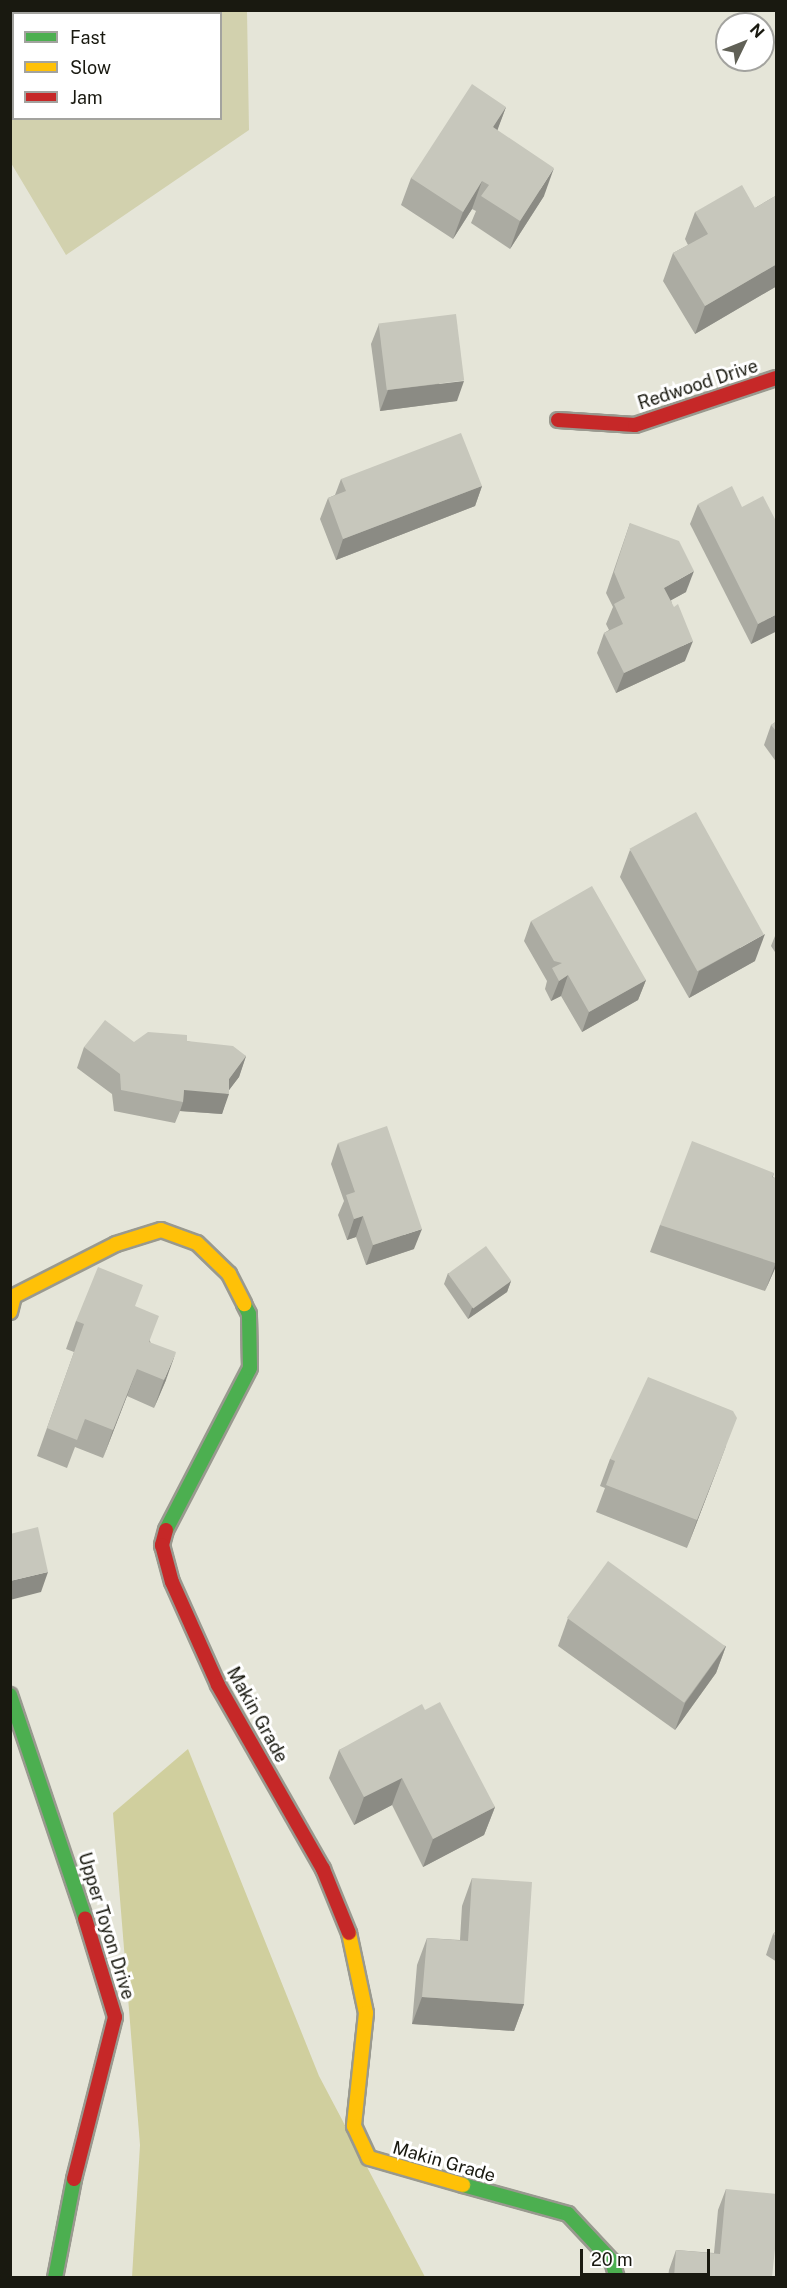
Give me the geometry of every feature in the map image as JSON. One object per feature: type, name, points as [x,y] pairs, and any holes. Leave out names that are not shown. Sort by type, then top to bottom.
[{"type":"street","name":"Redwood Drive","points":[[558,420],[635,425],[777,378]]},
{"type":"street","name":"Makin Grade","points":[[10,1312],[15,1296],[116,1244],[161,1230],[197,1243],[230,1274],[249,1314],[249,1368],[170,1515],[162,1545],[172,1582],[218,1685],[322,1869],[347,1924],[366,2013],[354,2126],[369,2158],[568,2214],[612,2261],[617,2277]]},
{"type":"street","name":"Upper Toyon Drive","points":[[10,1695],[42,1775],[115,2017],[63,2221],[55,2277]]},
{"type":"green space","points":[[11,10],[247,11],[249,130],[66,255],[11,163]]},
{"type":"green space","points":[[188,1749],[319,2076],[425,2277],[132,2277],[140,2145],[113,1813]]},
{"type":"building","points":[[472,84],[506,107],[493,127],[554,168],[520,221],[481,196],[489,185],[482,181],[463,212],[411,178]]},
{"type":"building","points":[[742,185],[755,208],[777,195],[777,264],[705,306],[673,253],[708,234],[695,212]]},
{"type":"building","points":[[456,314],[464,381],[387,390],[379,324]]},
{"type":"building","points":[[461,433],[482,486],[343,539],[328,498],[346,491],[341,479]]},
{"type":"building","points":[[732,486],[742,507],[763,496],[777,523],[777,614],[758,624],[698,504]]},
{"type":"building","points":[[630,523],[679,541],[694,571],[664,588],[674,607],[678,604],[693,641],[624,673],[604,633],[623,624],[614,604],[625,598],[614,572]]},
{"type":"building","points":[[777,721],[777,732],[771,725]]},
{"type":"building","points":[[696,812],[764,934],[697,971],[630,849]]},
{"type":"building","points":[[592,886],[646,980],[589,1012],[568,975],[559,981],[552,968],[562,963],[554,961],[531,921]]},
{"type":"building","points":[[105,1020],[134,1042],[148,1032],[187,1035],[187,1041],[233,1046],[246,1056],[229,1079],[229,1094],[184,1090],[183,1102],[121,1090],[120,1074],[84,1047]]},
{"type":"building","points":[[387,1126],[422,1229],[373,1245],[363,1216],[354,1219],[346,1195],[355,1192],[338,1143]]},
{"type":"building","points":[[692,1141],[774,1173],[772,1177],[777,1179],[777,1260],[775,1263],[660,1225]]},
{"type":"building","points":[[486,1246],[511,1281],[473,1308],[448,1274]]},
{"type":"building","points":[[98,1267],[143,1285],[135,1306],[159,1316],[149,1342],[176,1352],[164,1380],[137,1369],[113,1430],[85,1419],[77,1440],[47,1428],[84,1324],[76,1321]]},
{"type":"building","points":[[648,1377],[733,1411],[737,1418],[697,1520],[606,1485],[615,1461],[610,1459]]},
{"type":"building","points":[[38,1527],[48,1572],[10,1581],[10,1534]]},
{"type":"building","points":[[608,1561],[725,1646],[684,1703],[567,1618]]},
{"type":"building","points":[[440,1702],[495,1807],[433,1839],[402,1778],[364,1797],[339,1750],[422,1704],[425,1710]]},
{"type":"building","points":[[472,1878],[532,1882],[524,2004],[422,1997],[427,1938],[468,1941]]},
{"type":"building","points":[[726,2189],[777,2194],[777,2230],[772,2277],[674,2277],[676,2250],[720,2254]]},
{"type":"traffic: fast","points":[[166,1530],[250,1368],[249,1314],[244,1304]]},
{"type":"traffic: fast","points":[[10,1695],[85,1918]]},
{"type":"traffic: fast","points":[[55,2278],[74,2179]]},
{"type":"traffic: fast","points":[[463,2185],[568,2214],[612,2261],[617,2278]]},
{"type":"traffic: slow","points":[[10,1312],[14,1296],[116,1244],[161,1230],[197,1243],[229,1274],[244,1304]]},
{"type":"traffic: slow","points":[[349,1933],[366,2013],[354,2126],[369,2158],[463,2185]]},
{"type":"traffic: jam","points":[[558,420],[635,425],[776,378]]},
{"type":"traffic: jam","points":[[166,1530],[162,1545],[172,1582],[218,1685],[323,1869],[349,1933]]},
{"type":"traffic: jam","points":[[74,2179],[115,2017],[85,1918]]}]
